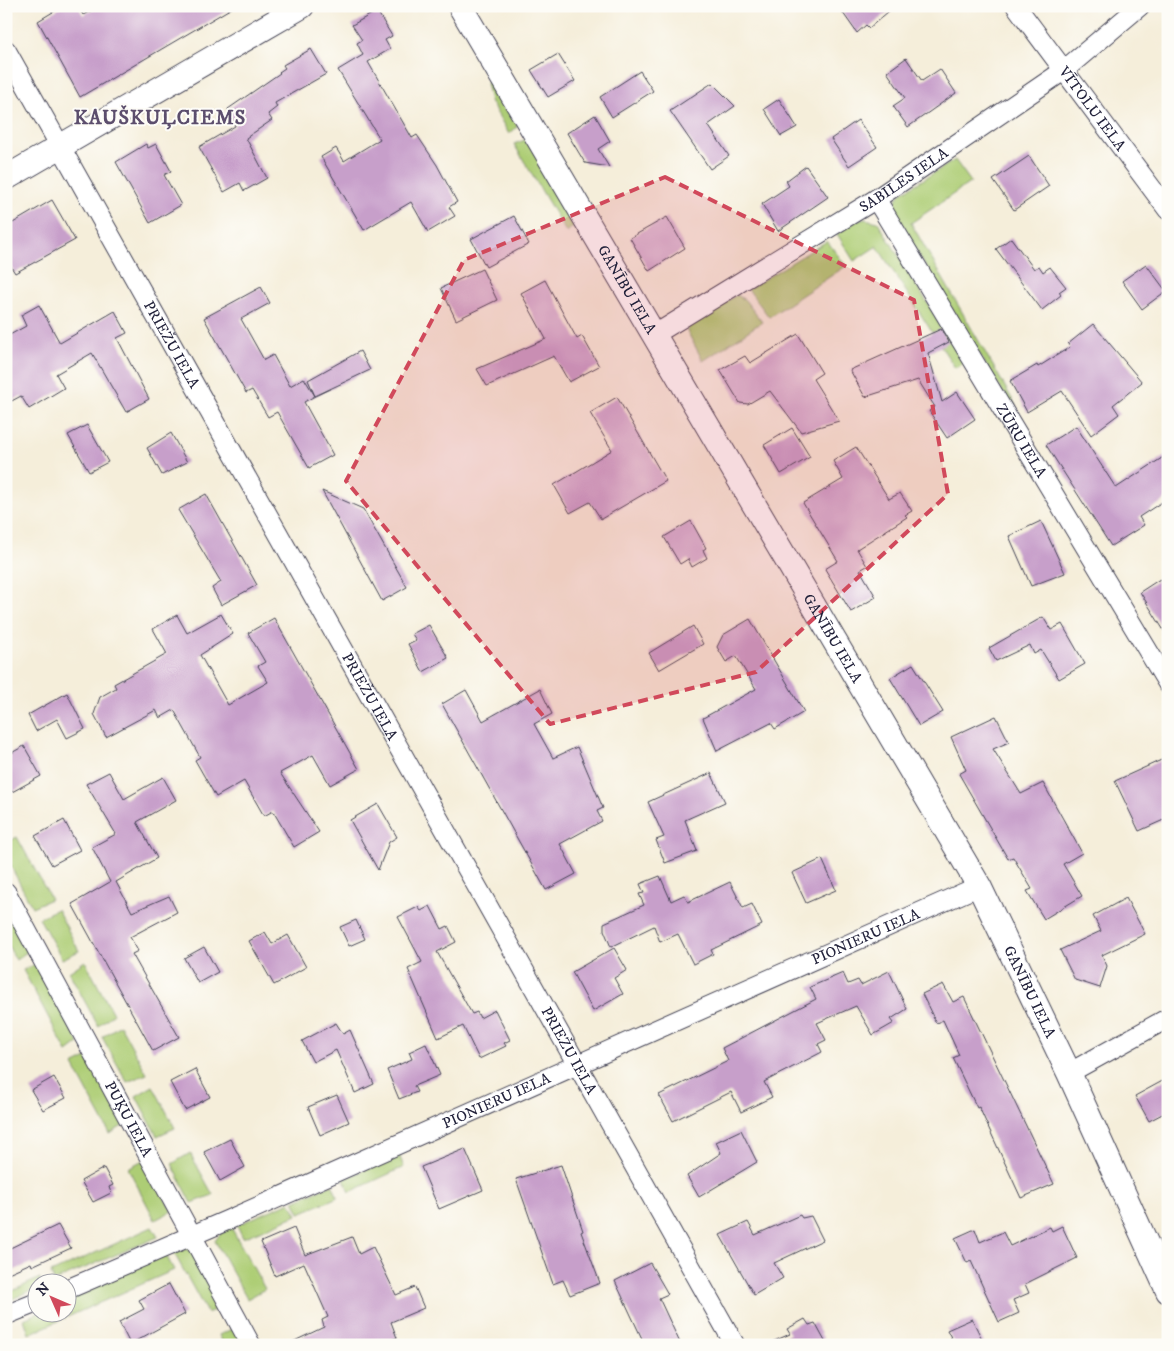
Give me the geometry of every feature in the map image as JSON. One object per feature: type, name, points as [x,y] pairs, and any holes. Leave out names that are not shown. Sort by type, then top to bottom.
[{"type":"street","points":[[6,178],[302,6]]},
{"type":"street","name":"GANĪBU IELA","points":[[460,6],[979,886],[1069,1072],[1168,1291]]},
{"type":"street","name":"VĪTOLU IELA","points":[[1016,6],[1168,210]]},
{"type":"street","name":"SABILES IELA","points":[[654,335],[876,199],[1064,71],[1140,6]]},
{"type":"street","name":"PRIEŽU IELA","points":[[6,50],[735,1345]]},
{"type":"street","name":"ZŪRU IELA","points":[[876,199],[1168,684]]},
{"type":"street","name":"PIONIERU IELA","points":[[78,1285],[979,886]]},
{"type":"street","name":"PUĶU IELA","points":[[6,892],[191,1236],[252,1345]]},
{"type":"street","points":[[1069,1072],[1168,1018]]},
{"type":"street","points":[[6,1315],[28,1306]]},
{"type":"highlighted area","points":[[665,177],[914,300],[948,494],[756,672],[550,724],[346,481],[464,260]]},
{"type":"green space","points":[[492,82],[517,124],[517,127],[509,134],[490,101],[486,83]]},
{"type":"green space","points":[[525,140],[530,144],[577,221],[566,232],[514,144]]},
{"type":"green space","points":[[955,160],[971,182],[911,223],[1016,406],[1010,404],[895,216],[893,204],[901,193]]},
{"type":"green space","points":[[865,219],[878,222],[964,363],[955,368],[877,246],[854,261],[837,234],[856,221]]},
{"type":"green space","points":[[827,241],[846,266],[769,317],[748,289]]},
{"type":"green space","points":[[737,295],[745,300],[762,322],[703,361],[687,331],[689,323]]},
{"type":"green space","points":[[17,837],[51,899],[32,907],[6,857],[6,843]]},
{"type":"green space","points":[[6,909],[28,951],[16,960],[6,942]]},
{"type":"green space","points":[[57,909],[79,951],[62,959],[39,918]]},
{"type":"green space","points":[[85,961],[113,1014],[98,1026],[69,972]]},
{"type":"green space","points":[[36,964],[79,1043],[67,1052],[23,970]]},
{"type":"green space","points":[[120,1025],[147,1074],[127,1082],[102,1037]]},
{"type":"green space","points":[[87,1058],[124,1125],[110,1134],[73,1065]]},
{"type":"green space","points":[[153,1086],[175,1128],[157,1136],[136,1096]]},
{"type":"green space","points":[[190,1153],[213,1195],[192,1203],[172,1164]]},
{"type":"green space","points":[[399,1155],[404,1167],[350,1192],[344,1179]]},
{"type":"green space","points":[[143,1160],[172,1211],[155,1220],[128,1168]]},
{"type":"green space","points":[[332,1184],[338,1197],[300,1213],[294,1201]]},
{"type":"green space","points":[[290,1202],[297,1215],[243,1238],[237,1225]]},
{"type":"green space","points":[[152,1227],[158,1237],[71,1274],[51,1273]]},
{"type":"green space","points":[[231,1227],[265,1289],[247,1299],[215,1241],[220,1234]]},
{"type":"green space","points":[[185,1249],[192,1251],[224,1306],[207,1313],[174,1253]]},
{"type":"green space","points":[[166,1255],[174,1270],[78,1312],[78,1295]]},
{"type":"green space","points":[[28,1284],[28,1292],[6,1302],[6,1294]]},
{"type":"green space","points":[[28,1317],[28,1324],[52,1324],[29,1334],[24,1319]]},
{"type":"green space","points":[[236,1327],[245,1345],[224,1345],[219,1335]]},
{"type":"building","points":[[63,6],[78,6],[83,15],[100,6],[235,6],[80,97],[38,21]]},
{"type":"building","points":[[838,6],[895,6],[869,28],[866,25],[857,33]]},
{"type":"building","points":[[377,11],[392,36],[385,40],[390,49],[368,62],[412,138],[417,135],[437,165],[457,202],[449,207],[455,216],[428,232],[411,202],[364,230],[321,157],[336,148],[344,161],[380,139],[338,70],[363,55],[357,43],[362,40],[352,25]]},
{"type":"building","points":[[311,49],[326,74],[275,103],[277,107],[268,114],[272,120],[246,138],[267,178],[244,191],[240,183],[224,192],[199,147],[235,126],[228,109],[280,73],[285,68],[283,65]]},
{"type":"building","points":[[558,54],[575,81],[548,97],[531,70]]},
{"type":"building","points":[[906,58],[922,81],[940,69],[956,93],[908,127],[893,106],[905,98],[887,72]]},
{"type":"building","points":[[640,71],[653,91],[612,117],[600,97]]},
{"type":"building","points":[[712,83],[735,106],[708,125],[729,156],[710,169],[670,111]]},
{"type":"building","points":[[779,99],[797,127],[781,136],[764,109]]},
{"type":"building","points":[[595,115],[610,141],[598,149],[609,167],[585,163],[567,133]]},
{"type":"building","points":[[858,120],[877,147],[849,166],[831,139]]},
{"type":"building","points":[[146,144],[148,148],[156,144],[171,171],[164,175],[181,205],[150,223],[116,162]]},
{"type":"building","points":[[1029,156],[1049,186],[1014,210],[993,180]]},
{"type":"building","points":[[806,166],[828,197],[778,231],[762,204],[789,186],[786,181]]},
{"type":"building","points":[[52,200],[75,240],[15,273],[6,259],[6,227]]},
{"type":"building","points":[[514,216],[529,244],[486,267],[471,239]]},
{"type":"building","points":[[667,217],[685,248],[649,271],[630,238]]},
{"type":"building","points":[[1011,238],[1034,269],[1039,266],[1043,272],[1050,267],[1066,287],[1059,292],[1061,295],[1042,310],[996,249]]},
{"type":"building","points":[[1146,264],[1166,291],[1142,309],[1122,281]]},
{"type":"building","points":[[482,269],[497,300],[456,320],[441,288]]},
{"type":"building","points":[[545,280],[577,339],[582,336],[599,366],[569,382],[554,356],[487,386],[477,369],[546,339],[521,293]]},
{"type":"building","points":[[261,287],[270,303],[241,319],[264,360],[273,355],[290,386],[304,378],[315,396],[304,402],[333,455],[309,468],[277,412],[268,417],[252,390],[246,393],[204,318]]},
{"type":"building","points":[[39,305],[60,343],[115,311],[127,333],[117,338],[149,399],[126,412],[92,353],[56,374],[64,388],[29,409],[21,396],[6,404],[6,337],[26,326],[21,315]]},
{"type":"building","points":[[1093,324],[1142,382],[1113,405],[1119,414],[1091,435],[1062,391],[1027,412],[1010,381],[1037,365],[1038,367],[1070,347],[1068,344]]},
{"type":"building","points":[[941,329],[949,342],[928,353],[942,402],[957,392],[975,419],[947,438],[929,411],[935,407],[918,380],[865,397],[850,370]]},
{"type":"building","points":[[798,334],[822,373],[813,379],[839,421],[801,432],[770,391],[748,404],[740,403],[720,370],[745,356],[750,363]]},
{"type":"building","points":[[360,351],[370,370],[315,396],[308,380]]},
{"type":"building","points":[[617,397],[666,481],[601,519],[590,502],[570,513],[554,485],[612,450],[590,413]]},
{"type":"building","points":[[87,425],[108,462],[89,472],[68,435]]},
{"type":"building","points":[[1076,426],[1116,488],[1168,454],[1168,498],[1139,517],[1144,525],[1111,546],[1046,445]]},
{"type":"building","points":[[792,428],[810,457],[781,474],[764,445]]},
{"type":"building","points":[[171,433],[187,462],[162,475],[147,448]]},
{"type":"building","points":[[856,447],[889,499],[900,493],[912,511],[905,515],[907,517],[857,549],[867,566],[860,570],[876,597],[851,612],[825,569],[838,561],[803,503],[843,479],[833,461]]},
{"type":"building","points":[[322,491],[363,509],[407,587],[382,601]]},
{"type":"building","points":[[206,494],[257,585],[221,605],[212,588],[221,582],[178,510]]},
{"type":"building","points":[[691,521],[706,548],[703,550],[707,558],[692,567],[688,559],[680,564],[664,537]]},
{"type":"building","points":[[1041,521],[1065,573],[1031,586],[1009,536]]},
{"type":"building","points":[[1160,579],[1168,592],[1168,637],[1140,592]]},
{"type":"building","points":[[221,614],[233,634],[200,655],[228,705],[268,682],[258,666],[265,662],[248,633],[274,618],[359,769],[330,785],[313,755],[280,773],[319,832],[294,847],[273,811],[264,816],[244,781],[216,797],[195,760],[200,757],[174,710],[160,718],[156,710],[106,737],[94,714],[100,697],[116,688],[114,684],[167,654],[153,629],[177,615],[187,633]]},
{"type":"building","points":[[1043,617],[1051,630],[1062,624],[1085,664],[1059,679],[1041,650],[1034,654],[1030,645],[996,661],[989,648]]},
{"type":"building","points":[[750,619],[804,712],[775,729],[771,723],[717,751],[703,718],[756,689],[736,656],[726,662],[717,647],[723,635]]},
{"type":"building","points":[[429,625],[448,658],[423,672],[408,644],[416,640],[412,634]]},
{"type":"building","points":[[693,626],[703,644],[659,670],[649,653]]},
{"type":"building","points":[[913,664],[943,712],[919,726],[890,678]]},
{"type":"building","points":[[540,689],[552,714],[534,724],[553,758],[577,747],[603,808],[597,811],[602,821],[560,844],[576,874],[546,890],[442,704],[466,690],[483,721]]},
{"type":"building","points":[[67,693],[85,729],[67,738],[57,719],[36,731],[28,715]]},
{"type":"building","points":[[996,716],[1009,742],[993,749],[1021,794],[1043,783],[1082,853],[1063,864],[1082,896],[1044,919],[1027,891],[1032,889],[1013,857],[1008,859],[959,774],[966,770],[951,737]]},
{"type":"building","points":[[24,746],[41,776],[12,792],[6,782],[6,756]]},
{"type":"building","points":[[1168,757],[1168,818],[1139,831],[1115,781]]},
{"type":"building","points":[[109,772],[124,799],[163,777],[176,800],[137,822],[157,858],[116,882],[132,912],[169,896],[177,912],[130,937],[138,951],[132,954],[179,1037],[153,1051],[72,904],[110,882],[92,847],[116,834],[86,784]]},
{"type":"building","points":[[711,773],[725,802],[685,820],[697,851],[665,863],[656,840],[664,837],[648,802]]},
{"type":"building","points":[[378,804],[397,837],[389,842],[378,870],[350,820]]},
{"type":"building","points":[[64,820],[80,850],[52,865],[35,836]]},
{"type":"building","points":[[822,859],[836,890],[806,903],[792,873]]},
{"type":"building","points":[[660,876],[671,901],[684,895],[688,902],[730,882],[743,908],[752,904],[762,925],[711,950],[713,954],[693,964],[678,934],[660,942],[654,926],[611,947],[604,930],[604,923],[644,905],[639,894],[644,893],[640,884]]},
{"type":"building","points":[[1126,898],[1145,934],[1102,955],[1107,966],[1100,988],[1075,980],[1060,950],[1101,931],[1093,916]]},
{"type":"building","points":[[430,906],[442,929],[448,926],[456,942],[437,952],[472,1014],[477,1012],[480,1018],[495,1010],[510,1040],[504,1043],[506,1046],[479,1059],[463,1026],[438,1038],[408,969],[422,962],[398,917],[418,907],[421,911]]},
{"type":"building","points":[[356,920],[365,939],[349,946],[340,927]]},
{"type":"building","points":[[265,932],[272,944],[288,935],[306,967],[274,985],[249,941]]},
{"type":"building","points":[[204,947],[218,972],[198,983],[184,958]]},
{"type":"building","points":[[614,948],[627,970],[614,978],[623,994],[593,1011],[572,972]]},
{"type":"building","points":[[889,971],[907,1009],[891,1019],[894,1023],[873,1035],[856,1006],[817,1023],[826,1040],[818,1044],[822,1052],[764,1082],[772,1097],[741,1112],[731,1092],[673,1121],[659,1095],[728,1061],[722,1048],[816,999],[810,987],[843,973],[848,984],[858,980],[861,985]]},
{"type":"building","points":[[943,984],[953,1002],[964,997],[1054,1184],[1021,1198],[979,1107],[977,1108],[953,1058],[959,1055],[943,1020],[936,1023],[922,994]]},
{"type":"building","points":[[336,1023],[343,1034],[350,1030],[374,1084],[355,1093],[336,1050],[313,1062],[302,1041]]},
{"type":"building","points":[[426,1044],[440,1075],[414,1086],[417,1092],[399,1099],[387,1070],[412,1059],[409,1052]]},
{"type":"building","points":[[195,1069],[210,1097],[185,1110],[170,1082]]},
{"type":"building","points":[[54,1077],[66,1098],[43,1110],[31,1090]]},
{"type":"building","points":[[1168,1078],[1168,1111],[1149,1121],[1135,1096]]},
{"type":"building","points":[[337,1095],[349,1122],[320,1135],[308,1107]]},
{"type":"building","points":[[741,1130],[757,1162],[699,1197],[687,1176],[721,1153],[716,1142]]},
{"type":"building","points":[[230,1139],[245,1167],[220,1181],[204,1152]]},
{"type":"building","points":[[465,1149],[483,1190],[439,1209],[421,1167]]},
{"type":"building","points":[[561,1165],[583,1231],[581,1232],[600,1283],[570,1295],[563,1280],[553,1284],[516,1179]]},
{"type":"building","points":[[104,1168],[113,1185],[109,1187],[111,1193],[93,1202],[81,1181]]},
{"type":"building","points":[[800,1215],[802,1218],[811,1216],[823,1240],[774,1263],[783,1278],[754,1295],[720,1235],[748,1222],[755,1235]]},
{"type":"building","points":[[58,1225],[71,1248],[32,1266],[31,1263],[6,1274],[6,1250]]},
{"type":"building","points":[[1062,1226],[1077,1258],[1025,1284],[1029,1293],[1013,1300],[1019,1313],[999,1322],[971,1261],[967,1263],[955,1238],[975,1229],[980,1242],[1003,1232],[1010,1246],[1050,1227],[1052,1231]]},
{"type":"building","points":[[294,1228],[305,1255],[352,1237],[359,1254],[373,1247],[396,1295],[415,1287],[424,1308],[391,1322],[397,1338],[393,1339],[396,1345],[286,1345],[324,1327],[322,1320],[328,1317],[304,1263],[275,1276],[261,1242]]},
{"type":"building","points":[[650,1263],[668,1294],[659,1298],[681,1345],[645,1345],[615,1281]]},
{"type":"building","points":[[169,1284],[185,1314],[130,1344],[119,1322],[144,1309],[139,1300]]},
{"type":"building","points":[[805,1319],[809,1325],[815,1323],[827,1345],[765,1345],[790,1334],[787,1329]]},
{"type":"building","points":[[972,1319],[985,1345],[955,1345],[947,1330]]},
{"type":"district","name":"KAUŠKUĻCIEMS","points":[[160,118]]}]
